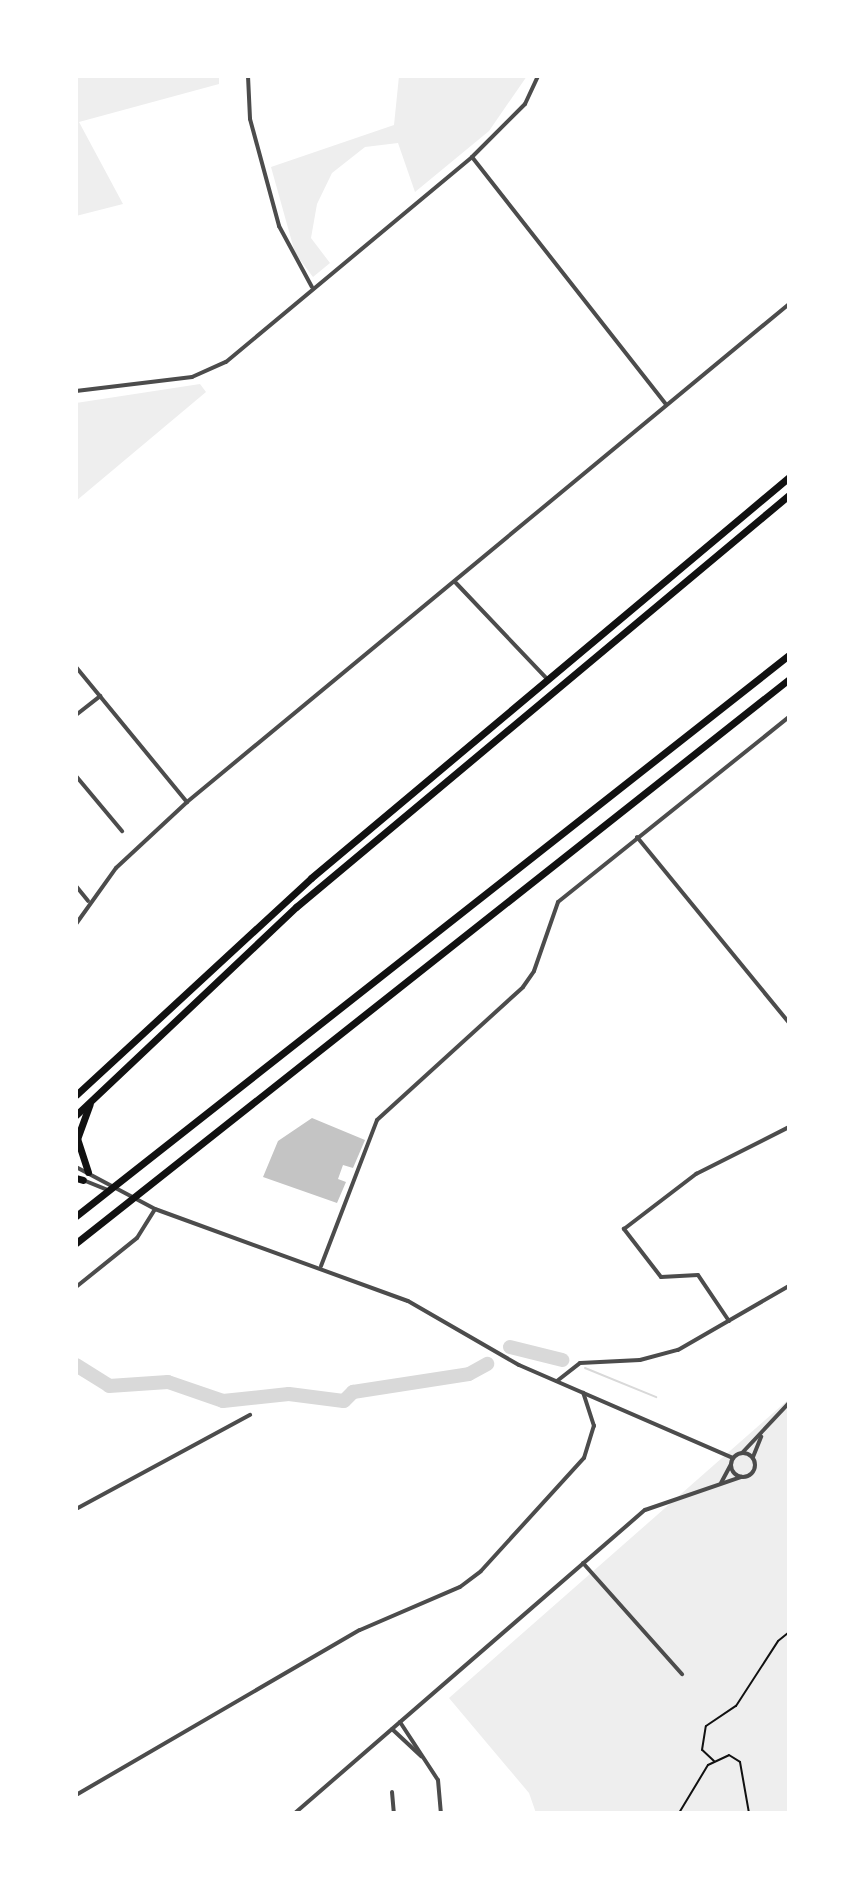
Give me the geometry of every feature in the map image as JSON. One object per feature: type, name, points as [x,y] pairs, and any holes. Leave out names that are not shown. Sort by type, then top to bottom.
[{"type":"highway","points":[[76,1095],[311,878],[789,477]]},
{"type":"highway","points":[[76,1115],[296,907],[789,495]]},
{"type":"highway","points":[[76,1216],[789,655]]},
{"type":"highway","points":[[76,1243],[789,679]]},
{"type":"highway","points":[[88,1172],[77,1139],[90,1102]]},
{"type":"street","points":[[248,76],[250,119],[279,226],[312,287]]},
{"type":"street","points":[[76,391],[208,373],[472,157],[525,104],[538,76]]},
{"type":"street","points":[[472,157],[666,404]]},
{"type":"street","points":[[76,924],[88,901],[187,802],[456,583],[789,304]]},
{"type":"street","points":[[456,583],[548,680]]},
{"type":"street","points":[[76,667],[187,802]]},
{"type":"street","points":[[76,715],[100,696]]},
{"type":"street","points":[[321,1266],[377,1120],[523,987],[534,971],[558,902],[789,717]]},
{"type":"street","points":[[76,776],[122,831]]},
{"type":"street","points":[[637,837],[789,1023]]},
{"type":"street","points":[[76,886],[88,901]]},
{"type":"street","points":[[729,1321],[698,1275],[661,1277],[624,1229],[696,1174],[789,1127]]},
{"type":"street","points":[[76,1167],[118,1192]]},
{"type":"street","points":[[78,1179],[321,1266],[408,1301],[487,1349],[732,1461],[741,1477]]},
{"type":"street","points":[[76,1287],[137,1238],[155,1209]]},
{"type":"street","points":[[557,1381],[580,1363],[663,1356],[789,1286]]},
{"type":"street","points":[[76,1795],[360,1630],[460,1587],[481,1571],[584,1458],[594,1426],[583,1393]]},
{"type":"street","points":[[721,1483],[732,1461],[762,1435],[789,1403]]},
{"type":"street","points":[[76,1509],[250,1415]]},
{"type":"street","points":[[295,1813],[649,1507],[741,1477],[755,1468],[753,1457],[762,1435]]},
{"type":"street","points":[[742,1453],[753,1457]]},
{"type":"street","points":[[583,1563],[682,1674]]},
{"type":"street","points":[[400,1722],[438,1780],[441,1813]]},
{"type":"street","points":[[392,1729],[421,1756]]},
{"type":"street","points":[[392,1792],[394,1813]]},
{"type":"path","points":[[714,1761],[702,1750],[706,1726],[736,1706],[778,1641],[789,1632]]},
{"type":"path","points":[[679,1813],[714,1761],[729,1755],[740,1762],[749,1813]]},
{"type":"shaded area","points":[[76,76],[219,76],[219,84],[79,122],[123,204],[76,216]]},
{"type":"shaded area","points":[[399,76],[527,76],[489,131],[415,192],[398,143],[365,147],[332,173],[317,204],[311,238],[330,263],[313,277],[295,253],[271,167],[394,125]]},
{"type":"shaded area","points":[[200,384],[206,392],[76,501],[76,403]]},
{"type":"shaded area","points":[[789,1399],[789,1813],[536,1813],[529,1793],[449,1698]]},
{"type":"building","points":[[312,1118],[365,1140],[353,1168],[343,1165],[338,1179],[346,1182],[337,1203],[263,1177],[278,1141]]},
{"type":"waterway","points":[[510,1347],[562,1360]]},
{"type":"waterway","points":[[76,1365],[109,1386],[168,1382],[223,1401],[289,1394],[344,1401],[353,1392],[469,1374],[487,1364]]},
{"type":"waterway","points":[[585,1368],[656,1397]]}]
